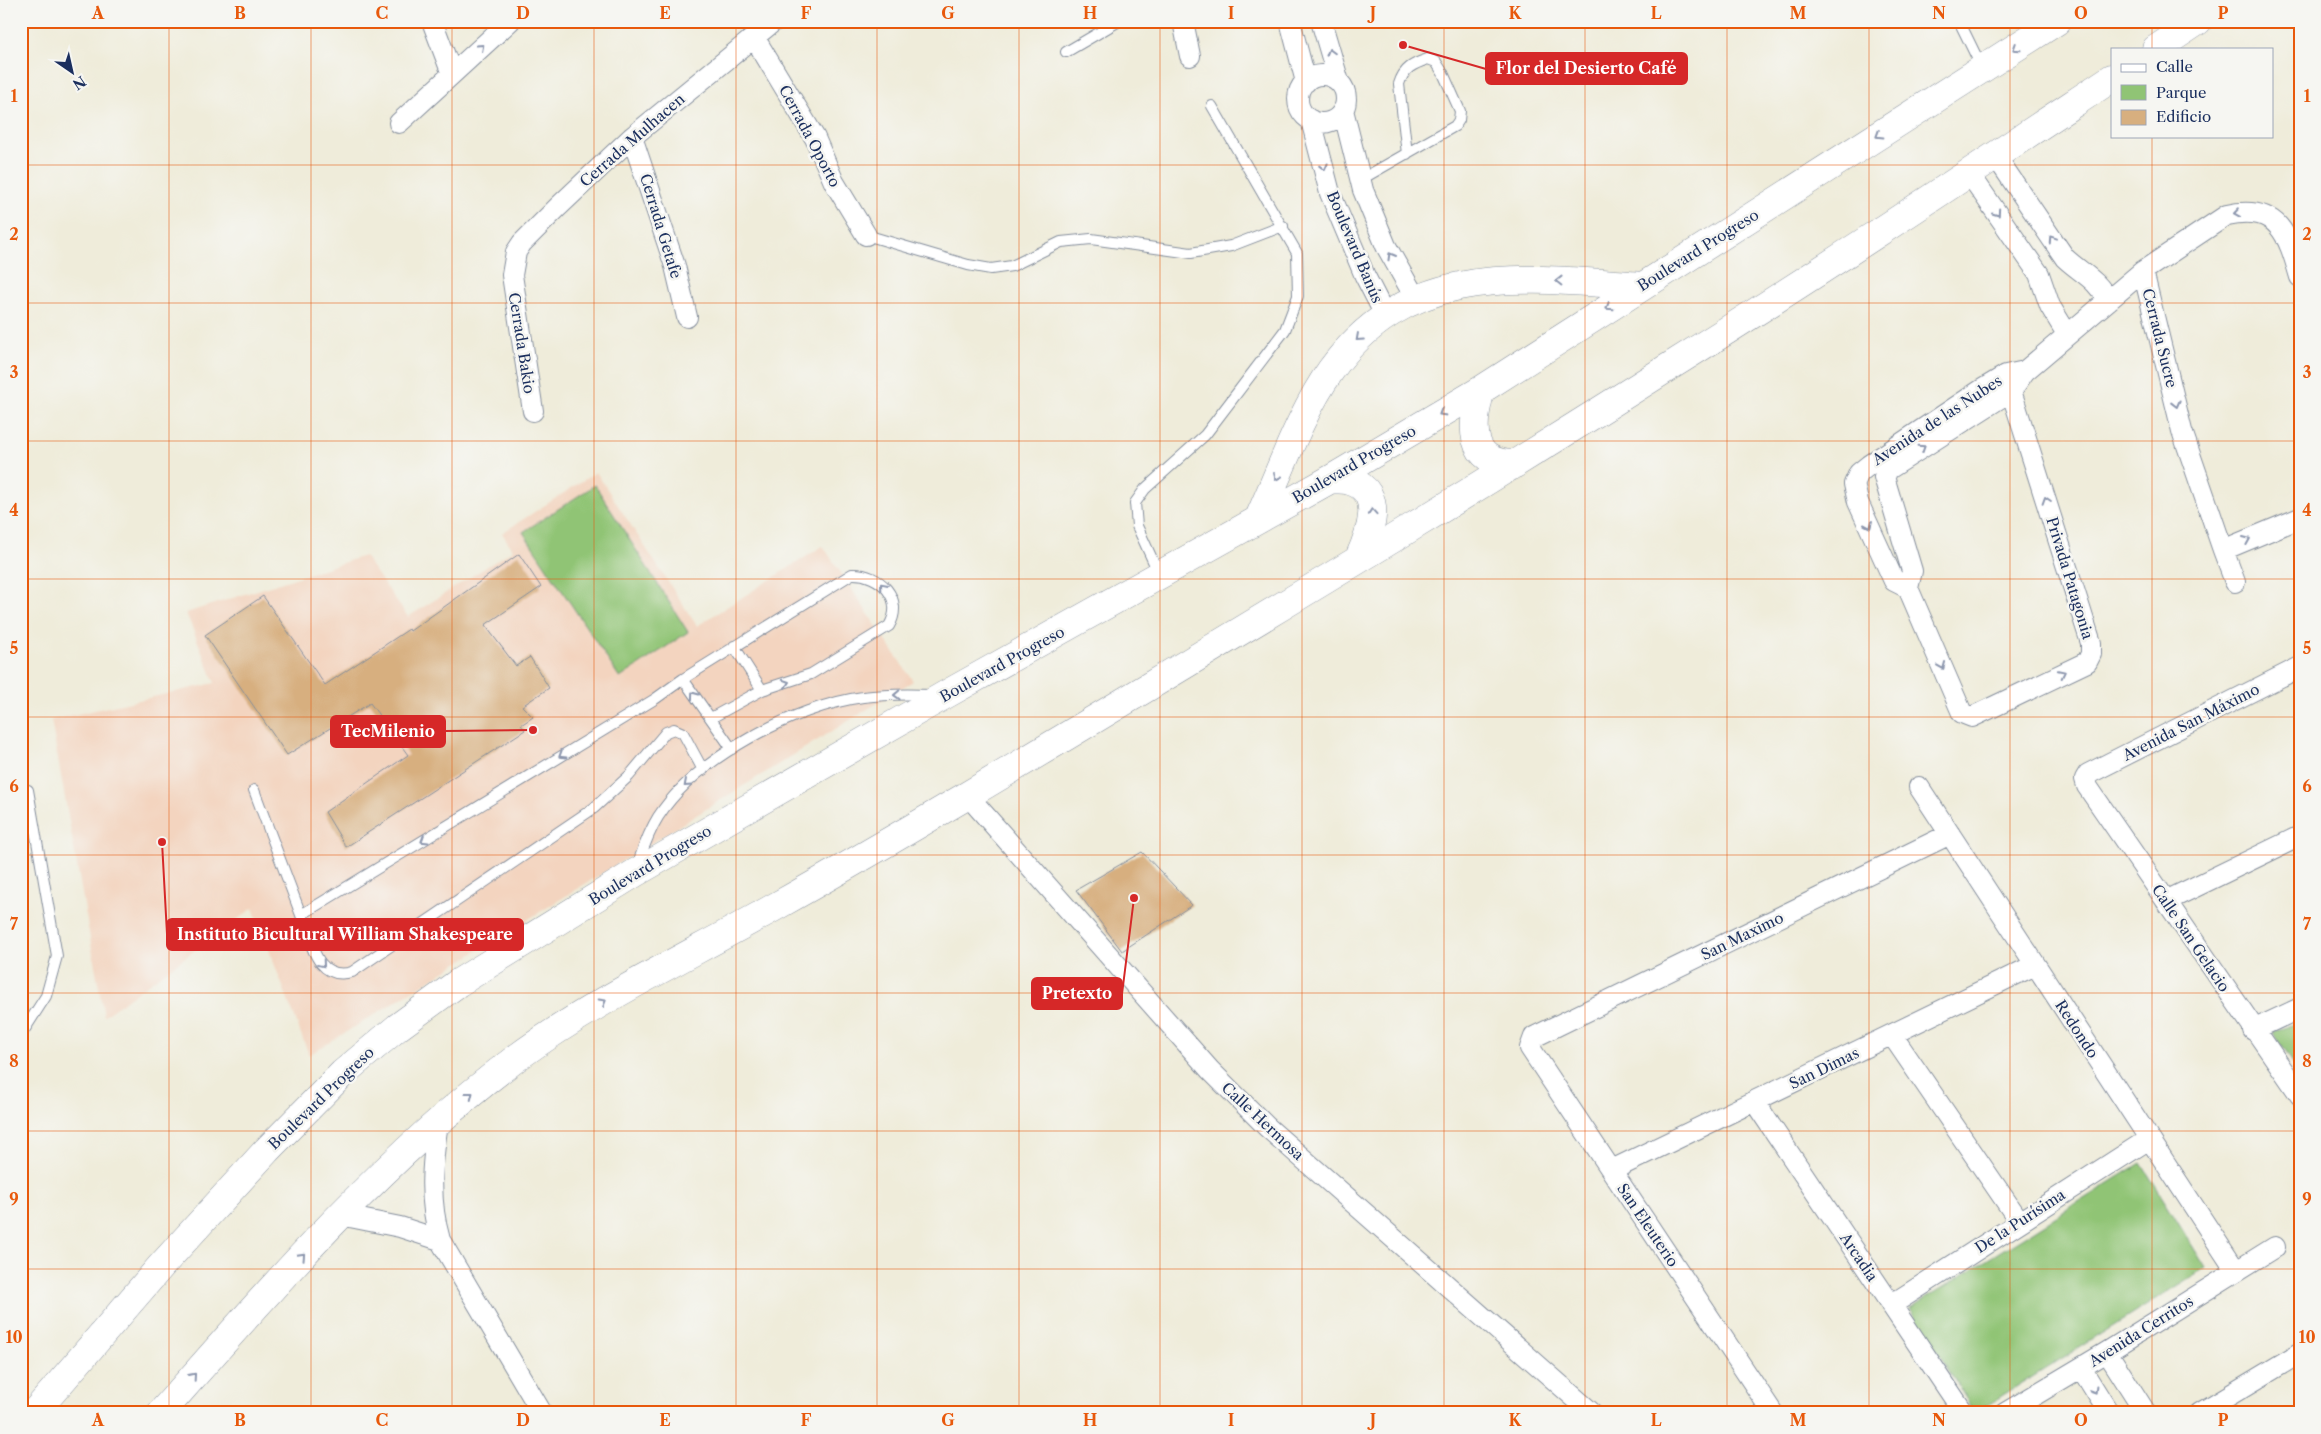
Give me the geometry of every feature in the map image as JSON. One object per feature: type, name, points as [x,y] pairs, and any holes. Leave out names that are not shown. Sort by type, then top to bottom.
[{"type":"main road","name":"Boulevard Progreso","points":[[34,1413],[168,1259],[267,1150],[343,1074],[398,1027],[458,983],[635,873],[945,695],[1331,479],[1480,390],[2057,21]]},
{"type":"main road","points":[[2158,48],[2198,21]]},
{"type":"main road","points":[[163,1412],[264,1295],[340,1215],[438,1122],[521,1055],[599,1004],[772,909],[968,796],[1515,464],[1678,362],[2111,79]]},
{"type":"main road","points":[[1258,520],[1308,410],[1330,371],[1350,346],[1385,315],[1416,298],[1460,284],[1503,279],[1642,286]]},
{"type":"main road","points":[[1480,390],[1473,426],[1477,442],[1487,457],[1500,464],[1515,464]]},
{"type":"main road","points":[[1331,479],[1350,481],[1366,491],[1372,506],[1372,522],[1359,558]]},
{"type":"street","points":[[432,21],[452,74]]},
{"type":"street","points":[[400,123],[510,21]]},
{"type":"street","name":"Cerrada Mulhacen","points":[[512,274],[516,252],[522,243],[632,137],[774,21]]},
{"type":"street","points":[[1183,21],[1190,56]]},
{"type":"street","points":[[1290,21],[1306,82]]},
{"type":"street","points":[[1321,21],[1339,82],[1346,96],[1343,110],[1332,121],[1325,123],[1311,120],[1301,110],[1298,103],[1301,88],[1306,82],[1312,78],[1326,76],[1339,82]]},
{"type":"street","name":"Cerrada Oporto","points":[[754,36],[815,138],[834,182],[866,235]]},
{"type":"street","name":"Boulevard Banús","points":[[1343,110],[1360,180],[1386,246],[1416,298]]},
{"type":"street","name":"Boulevard Banús","points":[[1311,120],[1330,193],[1350,242],[1385,315]]},
{"type":"street","name":"Cerrada Getafe","points":[[632,137],[675,266],[687,317]]},
{"type":"street","points":[[1995,156],[2065,258],[2074,267],[2093,279],[2108,302]]},
{"type":"street","points":[[1969,173],[2039,274],[2050,306],[2067,334]]},
{"type":"street","name":"Cerrada Sucre","points":[[2235,582],[2182,431],[2143,272],[2227,215],[2253,212],[2269,218],[2281,228],[2290,242],[2300,277]]},
{"type":"street","points":[[2039,274],[2065,258]]},
{"type":"street","name":"Avenida de las Nubes","points":[[1884,477],[1889,469],[2014,379],[2143,272]]},
{"type":"street","name":"Cerrada Bakio","points":[[512,274],[533,411]]},
{"type":"street","name":"Avenida de las Nubes","points":[[1855,479],[1869,465],[1980,390],[2014,379]]},
{"type":"street","name":"Privada Patagonia","points":[[1884,477],[1912,571],[1908,588],[1962,713],[1972,718],[2087,662],[2091,654],[2091,643],[2014,379]]},
{"type":"street","points":[[1855,479],[1884,477]]},
{"type":"street","name":"Privada Patagonia","points":[[1855,479],[1854,488],[1858,502],[1894,581],[1908,588]]},
{"type":"street","points":[[2223,550],[2300,518]]},
{"type":"street","name":"Avenida San Máximo","points":[[2085,779],[2088,774],[2300,667]]},
{"type":"street","name":"Calle San Gelacio","points":[[2085,779],[2087,786],[2253,1030],[2300,1095]]},
{"type":"street","name":"Redondo","points":[[1919,787],[2236,1271]]},
{"type":"street","name":"Calle Hermosa","points":[[968,796],[1210,1070],[1267,1127],[1592,1413]]},
{"type":"street","name":"San Maximo","points":[[1534,1037],[1950,834]]},
{"type":"street","points":[[2166,901],[2300,836]]},
{"type":"street","name":"San Dimas","points":[[1612,1170],[2036,965]]},
{"type":"street","points":[[2253,1030],[2300,1008]]},
{"type":"street","points":[[1892,1035],[2020,1222]]},
{"type":"street","name":"San Eleuterio","points":[[1534,1037],[1530,1048],[1773,1413]]},
{"type":"street","name":"Arcadia","points":[[1754,1102],[1964,1413]]},
{"type":"street","points":[[438,1122],[432,1165],[432,1215],[440,1240],[542,1413]]},
{"type":"street","name":"De la Purísima","points":[[1891,1304],[2149,1139]]},
{"type":"street","points":[[340,1215],[400,1227],[440,1240]]},
{"type":"street","name":"Avenida Cerritos","points":[[2005,1413],[2275,1247]]},
{"type":"street","points":[[2107,1352],[2146,1413]]},
{"type":"street","points":[[2200,1413],[2300,1354]]},
{"type":"street","points":[[2080,1368],[2108,1413]]},
{"type":"lane","points":[[1066,52],[1119,21]]},
{"type":"lane","points":[[1959,21],[1983,69]]},
{"type":"lane","points":[[1360,180],[1407,154],[1455,126],[1459,120],[1460,111],[1443,73],[1436,62],[1428,59],[1411,65],[1402,73],[1399,84],[1407,154]]},
{"type":"lane","points":[[1159,575],[1137,526],[1135,503],[1145,489],[1205,435],[1285,330],[1298,296],[1298,253],[1212,106]]},
{"type":"lane","points":[[866,235],[968,265],[991,269],[1012,266],[1060,242],[1091,239],[1191,253],[1231,246],[1282,226]]},
{"type":"lane","points":[[301,916],[655,699],[734,646],[852,574],[866,574],[883,585],[894,602],[894,618],[889,626],[811,674],[762,690],[711,718]]},
{"type":"lane","points":[[734,646],[762,690]]},
{"type":"lane","points":[[683,679],[732,749]]},
{"type":"lane","points":[[635,873],[645,841],[658,817],[674,797],[704,770],[732,749],[791,717],[828,704],[863,697],[945,695]]},
{"type":"lane","points":[[254,790],[319,963],[333,974],[341,975],[352,972],[594,808],[630,776],[666,732],[674,729],[683,733],[704,770]]},
{"type":"lane","points":[[21,1034],[46,996],[57,956],[28,790]]},
{"type":"shaded area","points":[[596,472],[697,626],[823,546],[913,681],[309,1055],[253,908],[104,1016],[51,720],[215,683],[186,613],[364,556],[408,617],[513,550],[502,533]]},
{"type":"green space","points":[[595,485],[688,632],[620,678],[523,532]]},
{"type":"green space","points":[[2300,1020],[2300,1074],[2273,1032]]},
{"type":"green space","points":[[2141,1163],[2206,1268],[1975,1413],[1910,1308]]},
{"type":"building","points":[[519,554],[541,587],[485,625],[516,666],[530,657],[549,688],[522,706],[533,717],[521,725],[525,730],[346,847],[325,812],[408,755],[370,703],[287,755],[205,635],[263,596],[325,685],[409,629],[410,631]]},
{"type":"building","points":[[1142,852],[1192,905],[1122,951],[1076,890]]},
{"type":"place","name":"Flor del Desierto Café","points":[[1403,45]]},
{"type":"place","name":"TecMilenio","points":[[533,730]]},
{"type":"place","name":"Instituto Bicultural William Shakespeare","points":[[162,842]]},
{"type":"place","name":"Pretexto","points":[[1134,898]]}]
